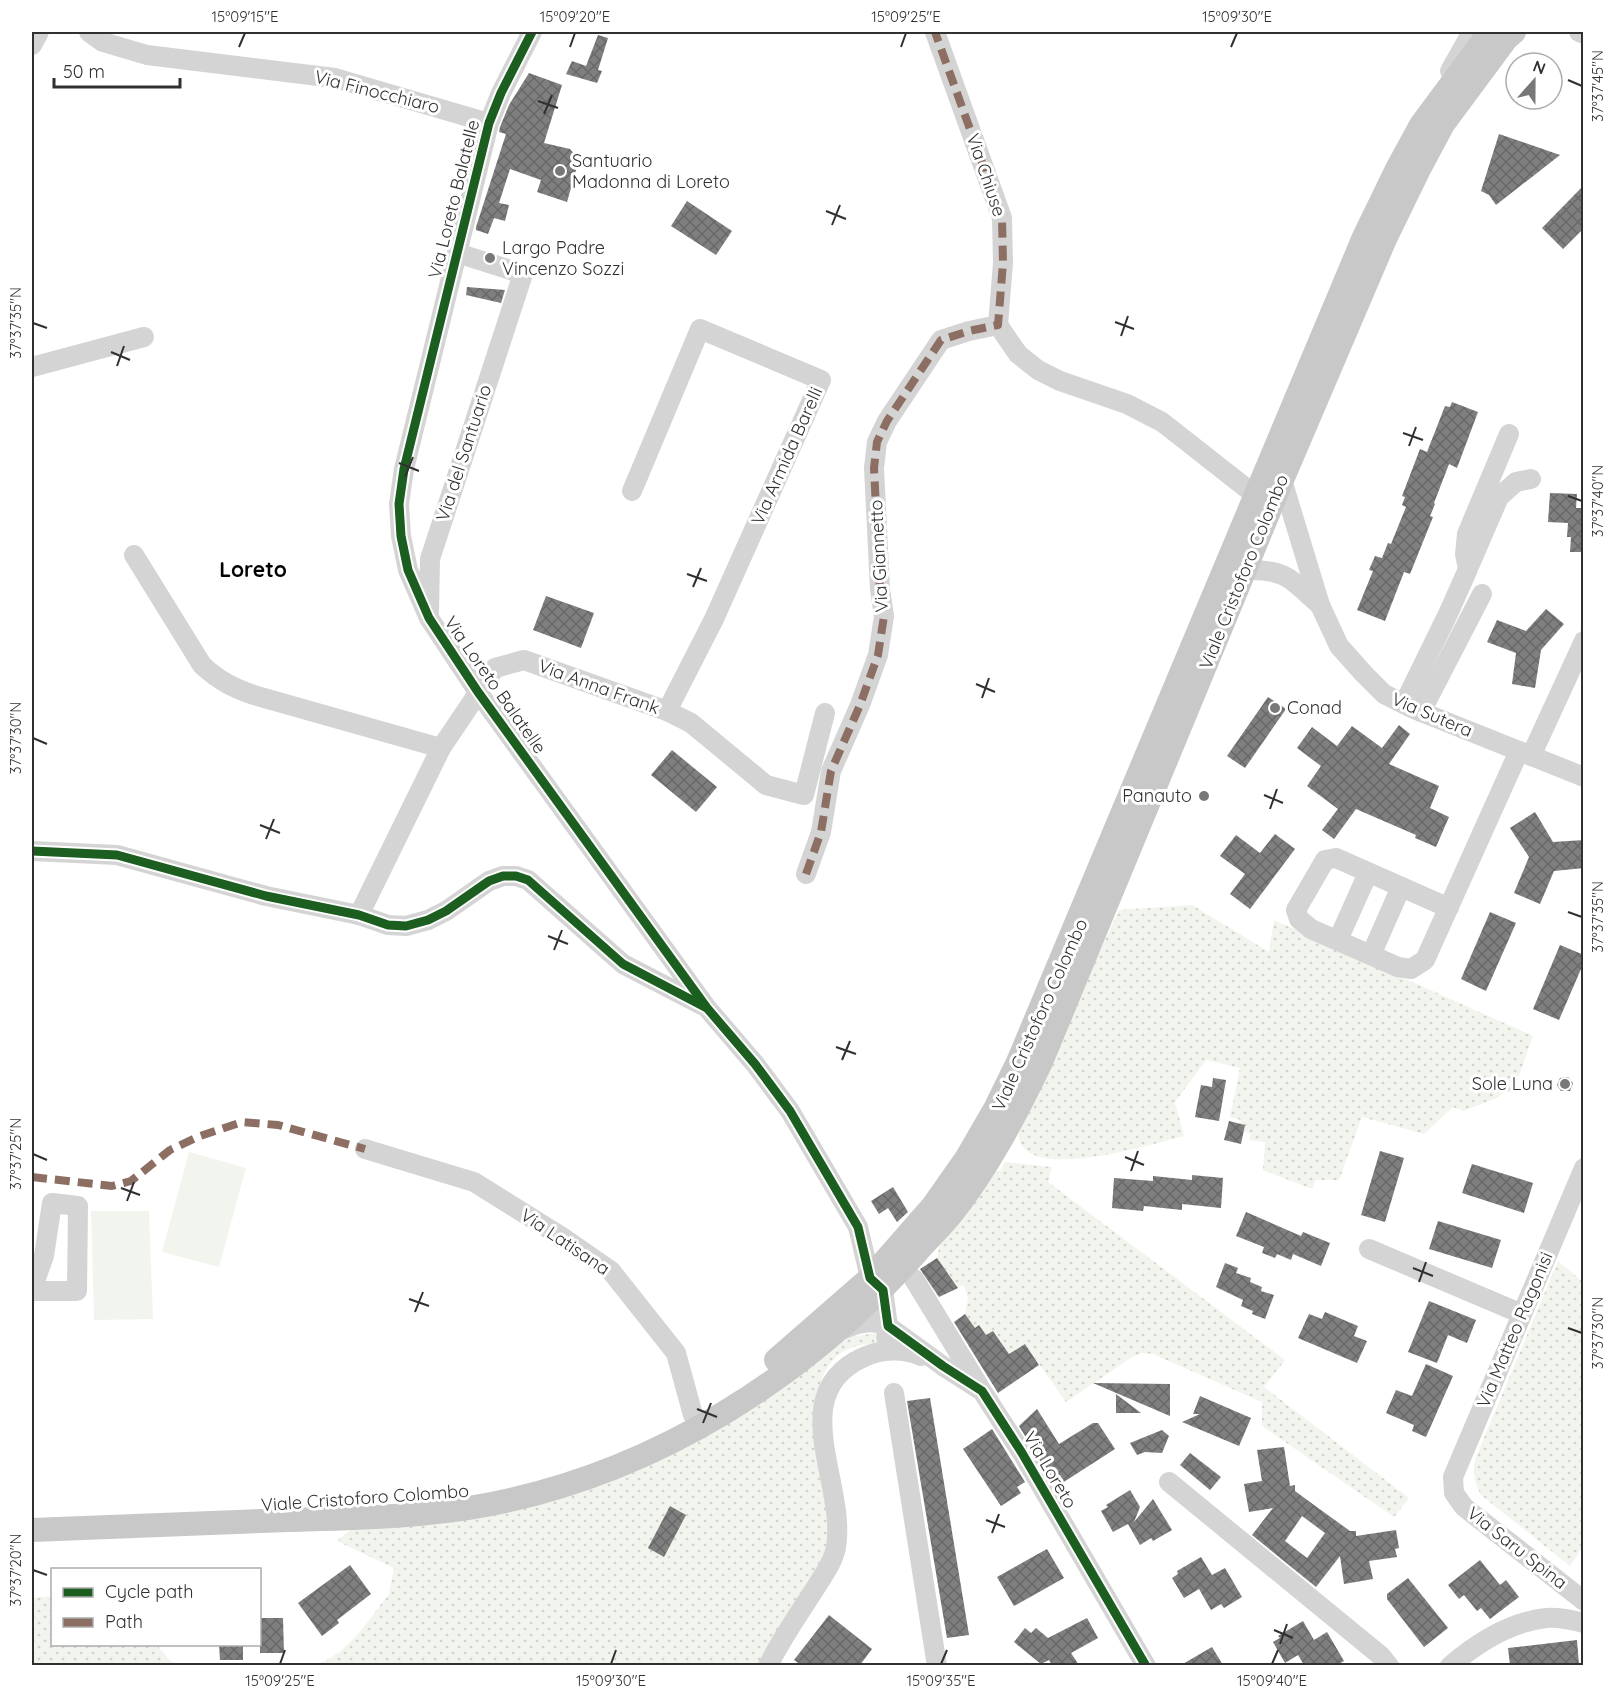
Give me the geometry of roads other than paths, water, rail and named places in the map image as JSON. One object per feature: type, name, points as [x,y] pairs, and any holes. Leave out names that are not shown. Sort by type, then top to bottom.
[{"type":"main road","name":"Viale Cristoforo Colombo","points":[[32,1530],[433,1513],[541,1493],[609,1470],[667,1445],[720,1417],[786,1372],[836,1332],[877,1284],[933,1206],[966,1159],[995,1109],[1018,1062],[1364,237],[1421,125],[1490,32]]},
{"type":"main road","name":"Viale Cristoforo Colombo","points":[[32,1520],[336,1508],[423,1500],[532,1482],[598,1460],[656,1435],[693,1415],[771,1364],[877,1284],[953,1212],[987,1163],[1017,1112],[1041,1062],[1282,480],[1385,239],[1443,124],[1506,39],[1514,32]]},
{"type":"street","points":[[32,45],[39,32]]},
{"type":"street","name":"Via Finocchiaro","points":[[89,32],[103,42],[147,55],[335,78],[489,123]]},
{"type":"street","name":"Via Loreto Balatelle","points":[[532,32],[501,93],[489,123],[411,434],[399,504],[401,536],[408,570],[429,618],[478,692],[707,1008],[755,1064],[790,1111],[858,1227],[888,1326]]},
{"type":"street","name":"Via Chiuse","points":[[935,32],[1002,218],[1003,263],[998,325]]},
{"type":"street","points":[[1421,125],[1472,32]]},
{"type":"street","points":[[1579,32],[1584,34]]},
{"type":"street","name":"Via del Santuario","points":[[429,618],[430,558],[523,274],[457,253]]},
{"type":"street","points":[[998,325],[1018,354],[1038,370],[1060,381],[1127,404],[1162,422],[1255,495]]},
{"type":"street","name":"Via Giannetto","points":[[806,873],[821,832],[831,771],[860,705],[878,655],[884,616],[880,589],[874,468],[877,442],[886,421],[941,340],[998,325]]},
{"type":"street","name":"Via Armida Barelli","points":[[633,491],[700,329],[821,380],[714,620],[667,711]]},
{"type":"street","points":[[32,367],[144,337]]},
{"type":"street","points":[[1468,569],[1465,554],[1467,534],[1509,434]]},
{"type":"street","points":[[1412,708],[1448,614],[1499,497],[1516,482],[1532,479]]},
{"type":"street","name":"Via Sutera","points":[[1282,480],[1320,605],[1339,646],[1384,694],[1412,708],[1584,777]]},
{"type":"street","points":[[134,555],[202,665],[218,679],[233,688],[254,695],[441,748]]},
{"type":"street","points":[[1246,570],[1268,570],[1288,577],[1320,605]]},
{"type":"street","points":[[1412,708],[1482,594]]},
{"type":"street","points":[[1449,908],[1336,858],[1325,860],[1296,910],[1299,920],[1311,929],[1398,967],[1411,969],[1425,960],[1525,754],[1584,641]]},
{"type":"street","name":"Via Anna Frank","points":[[359,915],[441,748],[495,668],[524,660],[667,711],[691,723],[766,785],[804,795],[824,806]]},
{"type":"street","points":[[804,795],[825,713]]},
{"type":"street","points":[[32,851],[117,855],[266,896],[359,915],[388,925],[406,926],[428,920],[446,911],[489,881],[503,876],[516,876],[528,880],[623,964],[707,1008]]},
{"type":"street","points":[[1338,940],[1368,873]]},
{"type":"street","points":[[1371,955],[1401,887]]},
{"type":"street","name":"Via Latisana","points":[[365,1149],[474,1182],[562,1237],[611,1271],[676,1353],[693,1415]]},
{"type":"street","name":"Via Matteo Ragonisi","points":[[1454,1493],[1453,1478],[1584,1168]]},
{"type":"street","points":[[52,1203],[78,1206],[77,1292],[32,1290],[44,1256],[52,1203]]},
{"type":"street","points":[[1369,1249],[1522,1314]]},
{"type":"street","points":[[914,1279],[982,1391]]},
{"type":"street","points":[[836,1332],[870,1321],[878,1321],[888,1326],[881,1352]]},
{"type":"street","name":"Via Loreto","points":[[888,1326],[982,1391],[1022,1453],[1146,1665]]},
{"type":"street","points":[[768,1665],[836,1550],[838,1535],[835,1495],[822,1433],[823,1408],[827,1390],[837,1374],[849,1364],[881,1352],[901,1350],[913,1352],[943,1366]]},
{"type":"street","points":[[894,1393],[937,1665]]},
{"type":"street","points":[[1170,1482],[1389,1665]]},
{"type":"street","name":"Via Saru Spina","points":[[1454,1493],[1464,1508],[1584,1601]]},
{"type":"street","points":[[1450,1665],[1474,1646],[1514,1627],[1547,1618],[1584,1623]]},
{"type":"place","name":"Santuario Madonna di Loreto","points":[[560,171]]},
{"type":"place","name":"Largo Padre Vincenzo Sozzi","points":[[490,258]]},
{"type":"place","name":"Conad","points":[[1275,708]]},
{"type":"place","name":"Panauto","points":[[1204,796]]},
{"type":"place","name":"Sole Luna","points":[[1565,1084]]},
{"type":"district","name":"Loreto","points":[[253,570]]}]
